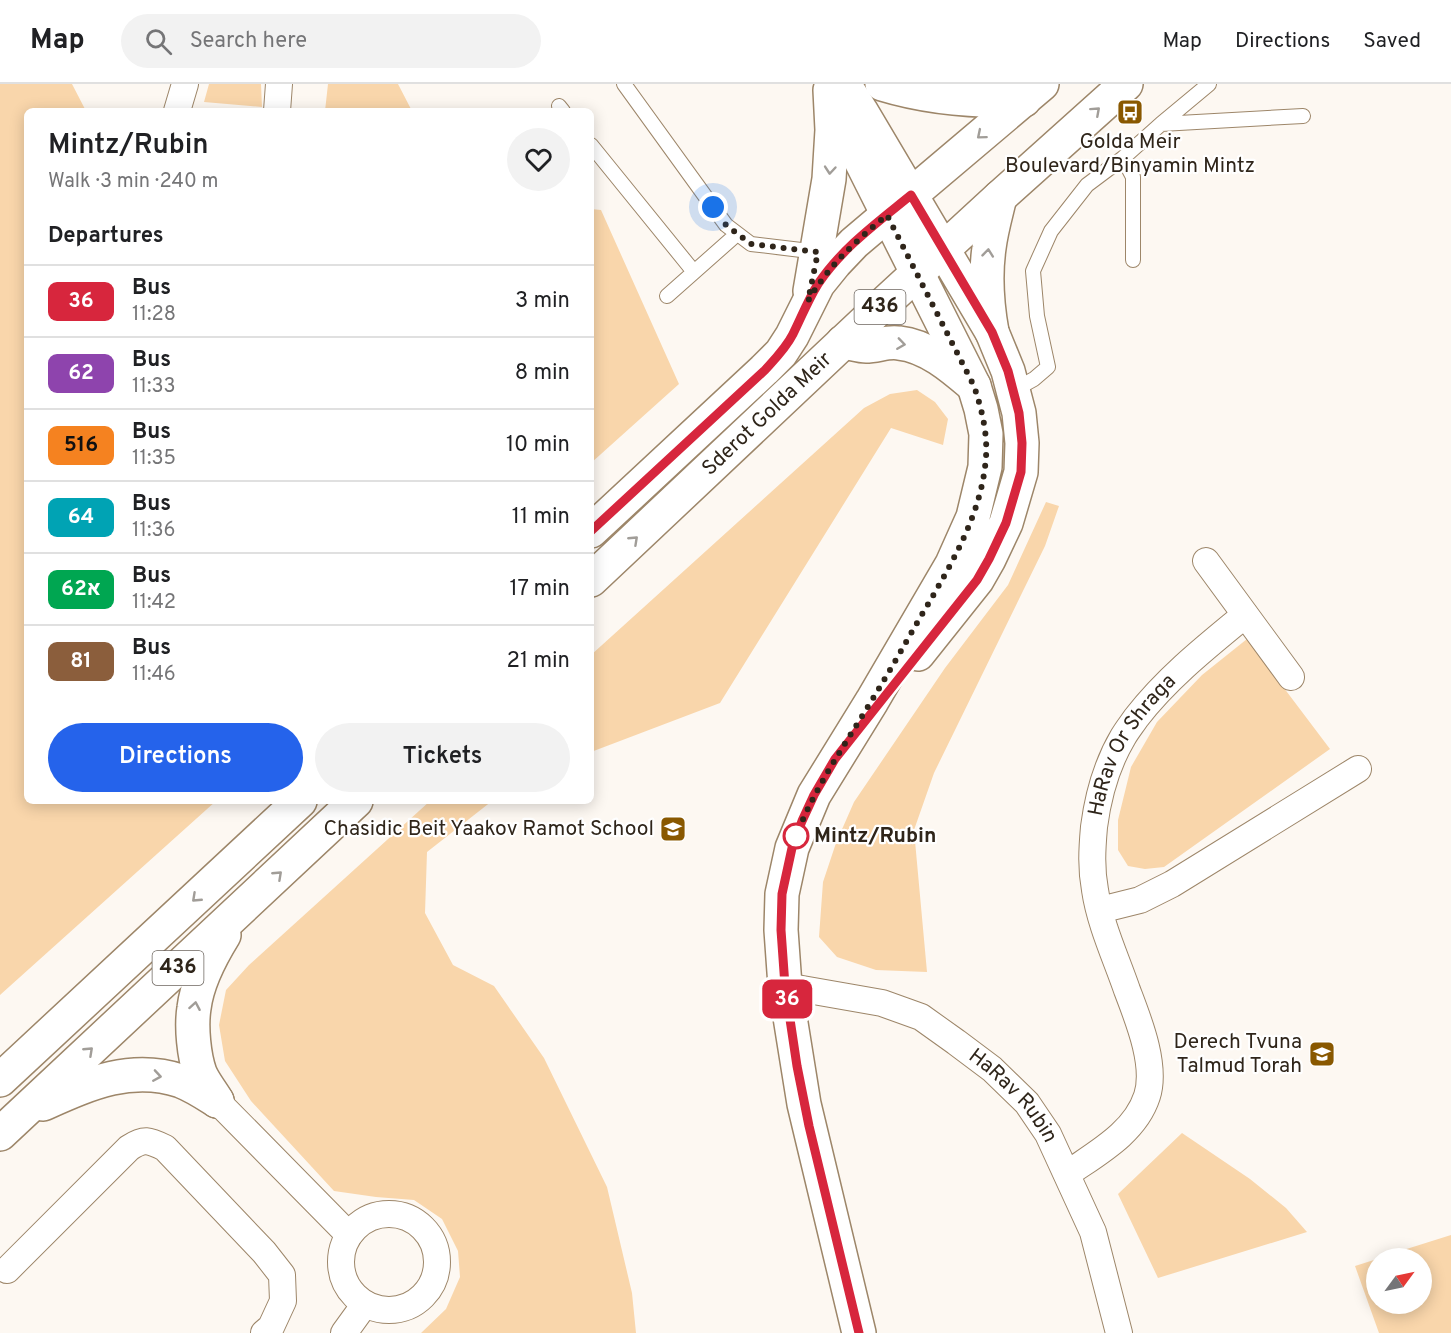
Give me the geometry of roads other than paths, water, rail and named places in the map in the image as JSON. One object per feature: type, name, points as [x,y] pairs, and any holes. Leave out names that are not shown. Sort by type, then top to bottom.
[{"type":"main road","points":[[882,84],[939,97],[983,100],[1033,92]]},
{"type":"main road","name":"436","points":[[944,249],[1126,84]]},
{"type":"main road","points":[[834,86],[861,111],[899,205],[918,273],[974,386],[986,434],[985,467],[973,517],[952,564],[814,795],[792,848],[782,894],[781,930],[785,986],[804,1104],[859,1333]]},
{"type":"main road","points":[[808,301],[818,252],[831,159],[834,86]]},
{"type":"main road","name":"Sderot Golda Meir","points":[[594,528],[781,353],[818,284],[854,243],[1033,92]]},
{"type":"main road","points":[[992,332],[986,288],[987,261],[1000,197]]},
{"type":"main road","points":[[835,759],[977,580],[1006,523],[1021,472],[1022,443],[1019,413],[1008,371],[992,332],[944,249],[899,205]]},
{"type":"main road","name":"Sderot Golda Meir","points":[[594,577],[944,249]]},
{"type":"main road","points":[[843,342],[868,346],[897,342],[910,345],[941,360],[974,386]]},
{"type":"main road","name":"436","points":[[0,1080],[297,804]]},
{"type":"main road","name":"436","points":[[11,1124],[353,804]]},
{"type":"main road","points":[[217,1101],[201,1075],[198,1065],[193,1034],[193,1009],[210,962],[221,940],[241,910]]},
{"type":"main road","points":[[11,1124],[92,1083],[110,1078],[156,1074],[196,1088],[217,1101]]},
{"type":"street","points":[[178,108],[185,84]]},
{"type":"street","points":[[277,108],[279,84]]},
{"type":"street","points":[[1206,561],[1292,677]]},
{"type":"street","name":"HaRav Or Shraga","points":[[1068,1174],[1123,1133],[1137,1116],[1147,1095],[1149,1071],[1145,1041],[1105,929],[1095,892],[1091,855],[1096,806],[1107,769],[1123,736],[1149,702],[1189,661],[1245,615]]},
{"type":"street","points":[[1100,910],[1140,900],[1172,884],[1358,769]]},
{"type":"street","name":"HaRav Rubin","points":[[785,986],[882,1003],[921,1017],[992,1069],[1027,1103],[1048,1134],[1093,1232],[1119,1333]]},
{"type":"street","points":[[217,1101],[349,1235]]},
{"type":"street","points":[[7,1270],[129,1148],[140,1141],[152,1142],[165,1148],[264,1252],[282,1275],[283,1301],[271,1327],[264,1333]]},
{"type":"street","points":[[391,1213],[408,1216],[422,1225],[432,1239],[438,1263],[435,1280],[426,1294],[413,1305],[389,1311],[365,1304],[347,1287],[340,1262],[343,1245],[351,1230],[374,1215],[391,1213]]},
{"type":"street","points":[[344,1333],[365,1304]]},
{"type":"lane","points":[[624,84],[726,225],[751,244],[818,252]]},
{"type":"lane","points":[[1014,390],[1034,379],[1048,367],[1037,316],[1033,271],[1051,231],[1087,186],[1209,84]]},
{"type":"lane","points":[[1161,124],[1303,116]]},
{"type":"lane","points":[[594,149],[694,272]]},
{"type":"lane","points":[[1123,158],[1132,177],[1133,260]]},
{"type":"lane","points":[[668,296],[737,234]]},
{"type":"place","name":"Golda Meir Boulevard/Binyamin Mintz","points":[[1130,112]]},
{"type":"place","name":"Chasidic Beit Yaakov Ramot School","points":[[673,829]]},
{"type":"place","name":"Mintz/Rubin","points":[[796,836]]},
{"type":"place","name":"Derech Tvuna Talmud Torah","points":[[1322,1054]]}]
